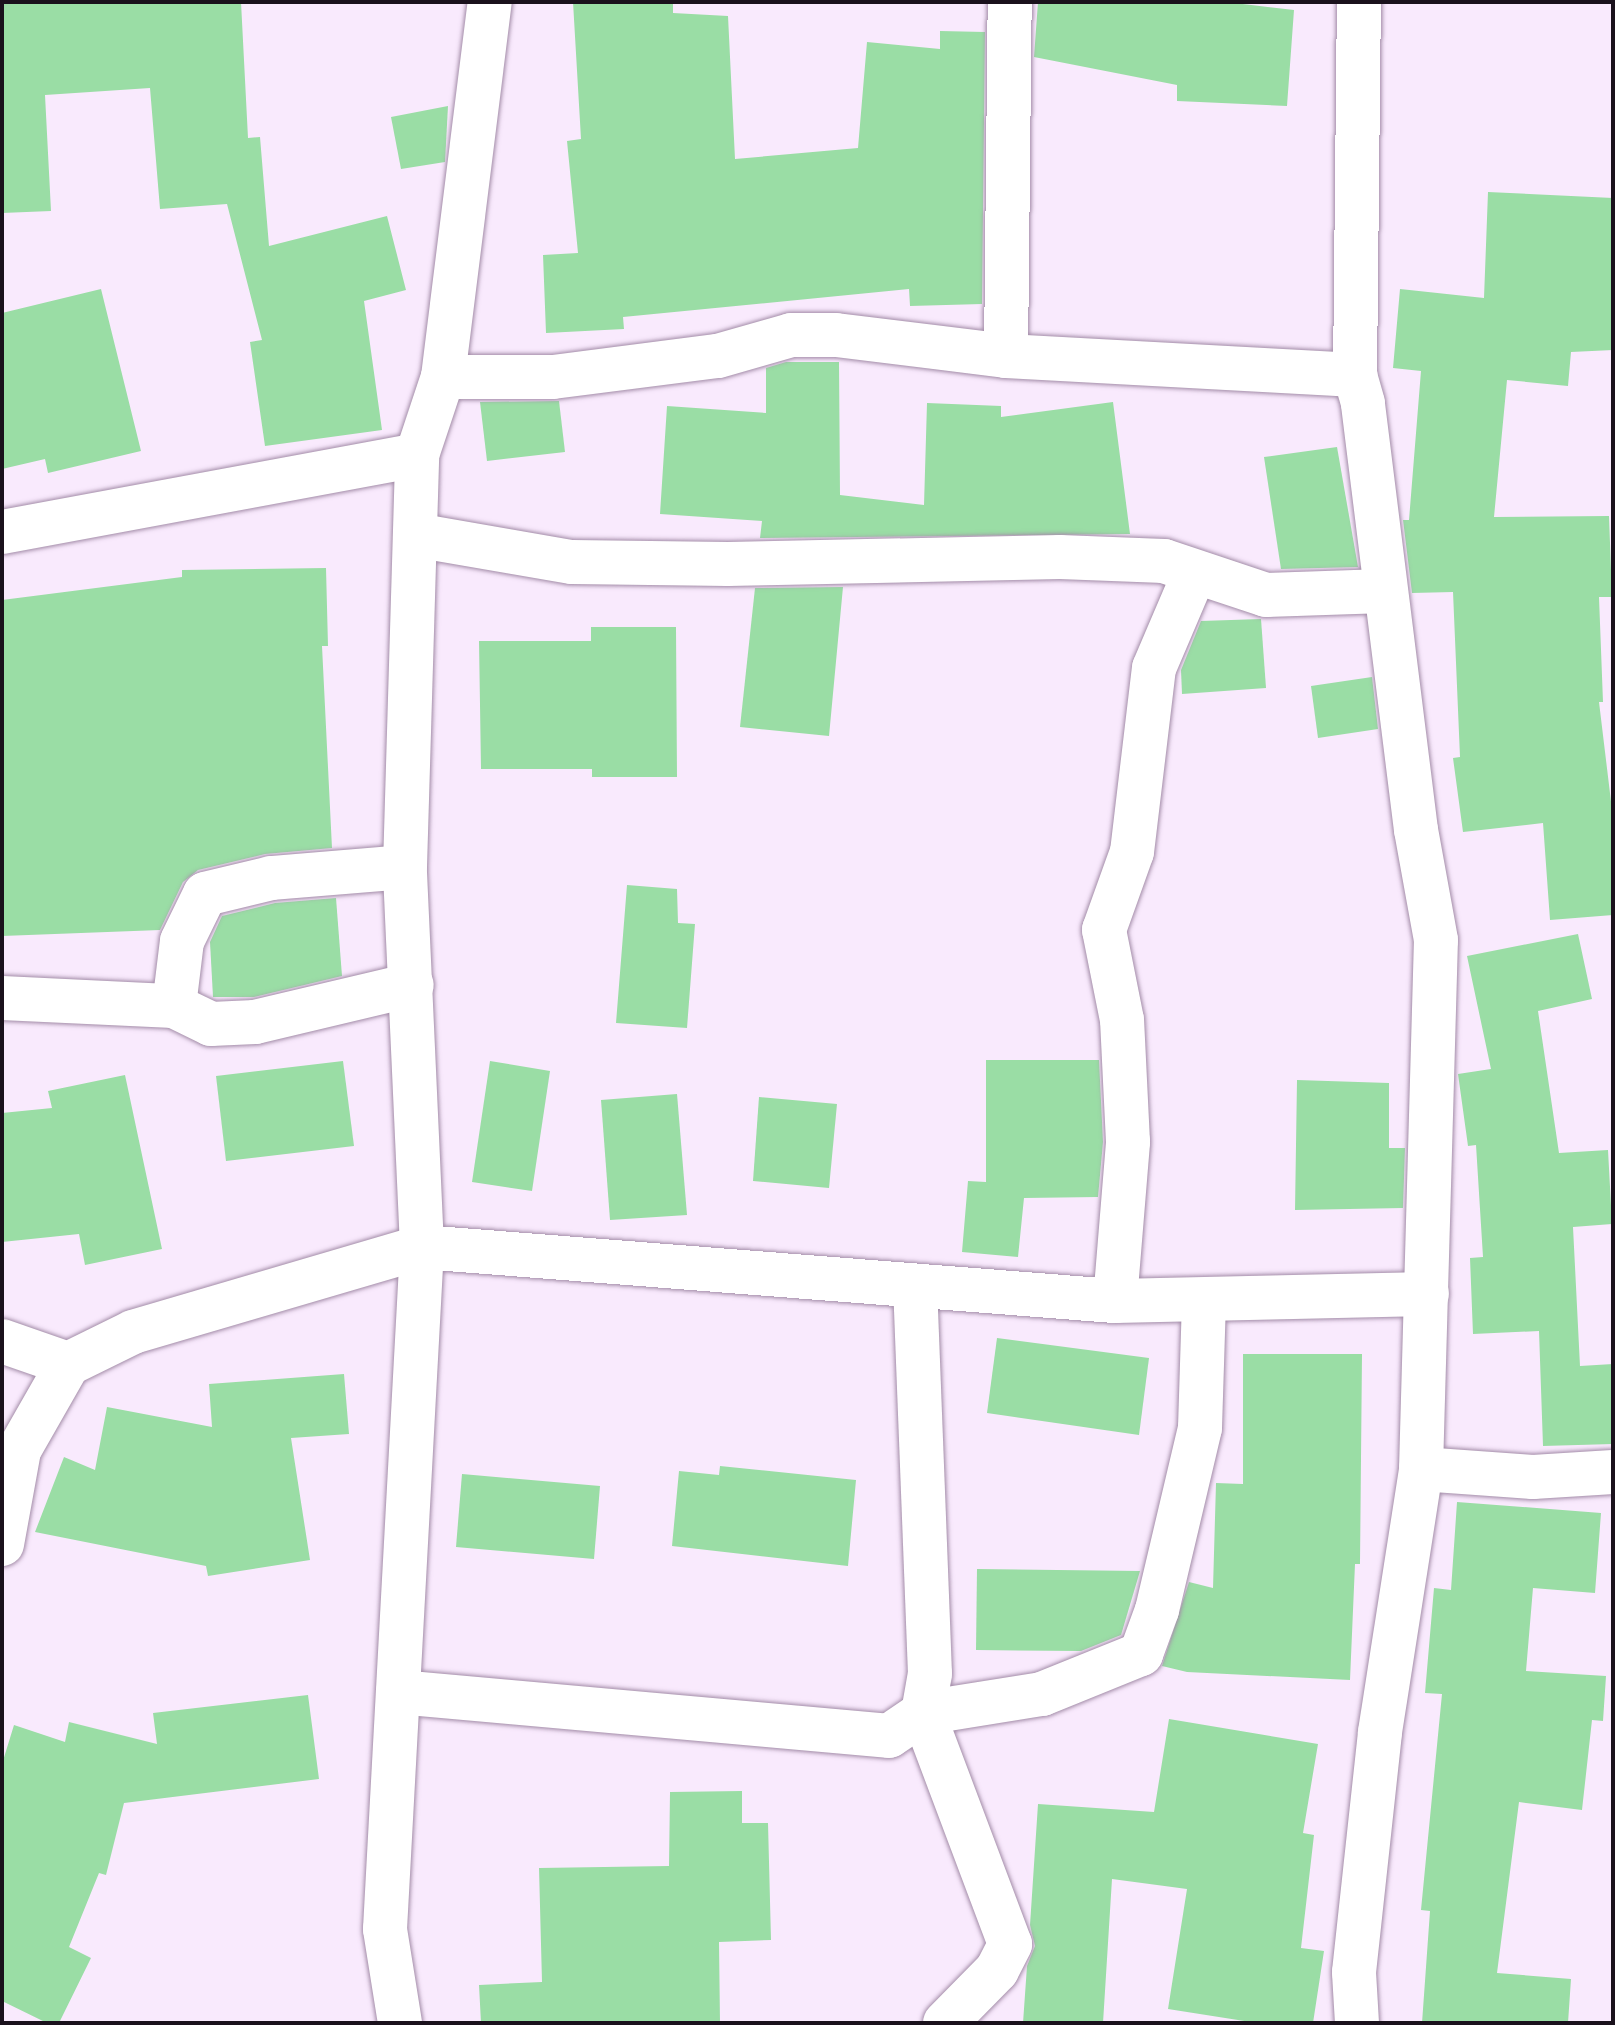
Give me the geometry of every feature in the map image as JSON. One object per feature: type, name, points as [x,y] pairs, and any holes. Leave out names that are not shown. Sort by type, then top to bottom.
[{"type":"street","points":[[400,2023],[385,1929],[422,1247],[405,867],[417,455],[443,377],[490,2]]},
{"type":"street","points":[[1006,356],[1010,2]]},
{"type":"street","points":[[1357,2023],[1354,1972],[1380,1732],[1421,1469],[1427,1294],[1427,1122],[1436,940],[1416,830],[1363,403],[1355,375],[1359,2]]},
{"type":"street","points":[[443,377],[553,377],[718,356],[791,335],[836,335],[1006,356],[1355,375]]},
{"type":"street","points":[[2,532],[417,455]]},
{"type":"street","points":[[415,535],[572,562],[728,564],[1060,557],[1164,561],[1266,595],[1385,591]]},
{"type":"street","points":[[1115,1301],[1128,1142],[1122,1020],[1104,930],[1132,852],[1154,668],[1195,572]]},
{"type":"street","points":[[174,1006],[182,941],[205,894],[271,878],[405,867]]},
{"type":"street","points":[[2,998],[174,1006],[211,1024],[255,1022],[412,985]]},
{"type":"street","points":[[2,1544],[19,1450],[68,1364],[133,1332],[422,1247],[1115,1301],[1204,1303],[1427,1294]]},
{"type":"street","points":[[915,1286],[930,1674],[923,1713],[1010,1944],[997,1970],[945,2023]]},
{"type":"street","points":[[398,1692],[889,1736],[923,1713],[1042,1694],[1141,1654],[1157,1610],[1200,1428],[1204,1303]]},
{"type":"street","points":[[2,1341],[68,1364]]},
{"type":"street","points":[[1421,1469],[1533,1477],[1613,1472]]},
{"type":"building","points":[[2,2],[241,2],[248,138],[260,137],[269,246],[387,216],[406,290],[364,301],[382,430],[265,446],[250,342],[262,340],[227,204],[160,209],[150,88],[45,95],[51,211],[2,213]]},
{"type":"building","points":[[573,2],[673,2],[673,13],[728,16],[735,159],[858,148],[867,42],[940,49],[940,31],[985,32],[982,304],[910,306],[909,289],[623,317],[624,329],[546,333],[543,255],[578,253],[567,141],[581,139]]},
{"type":"building","points":[[1038,2],[1226,2],[1294,10],[1287,106],[1177,101],[1177,85],[1034,57]]},
{"type":"building","points":[[448,106],[445,162],[401,169],[391,117]]},
{"type":"building","points":[[1488,192],[1613,198],[1613,350],[1571,352],[1568,386],[1507,380],[1494,517],[1609,516],[1612,597],[1599,597],[1603,702],[1599,702],[1613,818],[1613,915],[1550,920],[1543,823],[1463,832],[1453,758],[1460,757],[1453,592],[1412,593],[1403,520],[1409,520],[1421,371],[1393,368],[1400,289],[1484,298]]},
{"type":"building","points":[[101,289],[141,451],[48,473],[45,459],[2,469],[2,313]]},
{"type":"building","points":[[786,362],[839,362],[840,495],[924,505],[927,403],[1001,406],[1001,417],[1113,402],[1130,534],[760,538],[762,521],[660,514],[667,406],[766,413],[766,368]]},
{"type":"building","points":[[559,401],[565,452],[487,461],[480,402]]},
{"type":"building","points":[[1337,447],[1358,567],[1281,569],[1264,457]]},
{"type":"building","points":[[326,568],[328,646],[322,646],[332,848],[265,854],[198,870],[183,882],[160,930],[2,936],[2,600],[182,577],[182,570]]},
{"type":"building","points":[[843,587],[829,736],[740,727],[755,588]]},
{"type":"building","points":[[1261,619],[1266,688],[1182,694],[1181,670],[1201,621]]},
{"type":"building","points":[[591,627],[676,627],[677,777],[592,777],[592,769],[481,769],[479,641],[591,641]]},
{"type":"building","points":[[1372,677],[1378,729],[1318,738],[1311,686]]},
{"type":"building","points":[[627,885],[677,889],[678,923],[695,924],[687,1028],[616,1023]]},
{"type":"building","points":[[336,898],[342,976],[254,997],[213,997],[210,942],[222,916],[275,903]]},
{"type":"building","points":[[1578,934],[1592,999],[1538,1011],[1559,1153],[1608,1150],[1612,1224],[1573,1227],[1580,1366],[1613,1364],[1613,1444],[1543,1446],[1539,1331],[1473,1334],[1470,1258],[1483,1257],[1476,1145],[1468,1146],[1458,1074],[1491,1069],[1467,956]]},
{"type":"building","points":[[986,1060],[1099,1060],[1103,1142],[1098,1197],[1024,1198],[1018,1257],[962,1252],[968,1181],[986,1182]]},
{"type":"building","points":[[343,1061],[354,1146],[226,1161],[216,1076]]},
{"type":"building","points":[[490,1061],[550,1071],[532,1191],[472,1182]]},
{"type":"building","points":[[125,1075],[162,1249],[85,1265],[79,1234],[2,1242],[2,1113],[52,1108],[48,1091]]},
{"type":"building","points":[[1297,1080],[1389,1083],[1389,1148],[1405,1148],[1403,1208],[1295,1210]]},
{"type":"building","points":[[677,1094],[687,1215],[610,1220],[601,1100]]},
{"type":"building","points":[[759,1097],[837,1104],[829,1188],[753,1181]]},
{"type":"building","points":[[997,1338],[1149,1358],[1139,1435],[987,1413]]},
{"type":"building","points":[[1243,1354],[1362,1354],[1360,1564],[1355,1564],[1350,1680],[1187,1672],[1162,1666],[1189,1582],[1213,1588],[1216,1483],[1243,1484]]},
{"type":"building","points":[[344,1374],[349,1434],[291,1438],[310,1560],[208,1576],[206,1566],[35,1532],[64,1457],[95,1470],[107,1407],[212,1427],[209,1384]]},
{"type":"building","points":[[720,1466],[856,1480],[848,1566],[672,1546],[679,1471],[719,1475]]},
{"type":"building","points":[[462,1474],[600,1486],[594,1559],[456,1547]]},
{"type":"building","points":[[1457,1502],[1601,1513],[1595,1593],[1533,1588],[1526,1671],[1606,1676],[1603,1721],[1592,1720],[1582,1810],[1519,1802],[1497,1973],[1571,1979],[1568,2023],[1422,2023],[1430,1911],[1421,1910],[1442,1694],[1425,1693],[1434,1588],[1451,1590]]},
{"type":"building","points":[[977,1569],[1140,1571],[1121,1635],[1081,1651],[976,1650]]},
{"type":"building","points":[[308,1695],[319,1779],[124,1803],[106,1875],[99,1873],[69,1947],[91,1958],[59,2023],[47,2023],[2,2001],[2,1764],[14,1725],[65,1742],[69,1722],[157,1744],[153,1713]]},
{"type":"building","points":[[1169,1719],[1318,1744],[1303,1833],[1314,1835],[1301,1948],[1324,1951],[1313,2023],[1257,2023],[1168,2009],[1187,1889],[1112,1879],[1103,2023],[1023,2023],[1027,1966],[1035,1946],[1030,1925],[1038,1804],[1154,1812]]},
{"type":"building","points":[[742,1791],[742,1823],[768,1823],[771,1940],[719,1942],[720,2023],[481,2023],[479,1985],[542,1982],[539,1868],[669,1866],[670,1792]]}]
